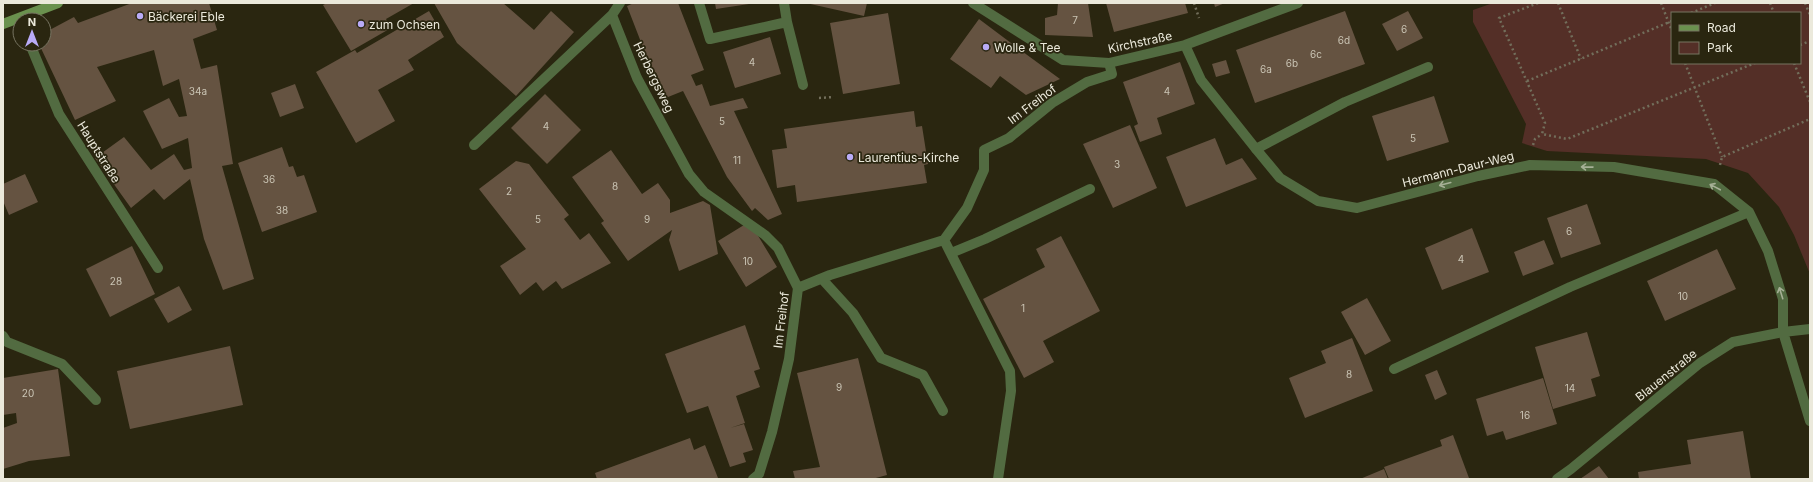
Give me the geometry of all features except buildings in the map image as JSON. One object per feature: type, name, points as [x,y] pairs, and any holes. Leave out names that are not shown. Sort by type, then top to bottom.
[{"type":"main road","points":[[37,12],[58,3]]},
{"type":"street","points":[[474,146],[612,15],[620,3]]},
{"type":"street","points":[[699,3],[710,39],[787,22]]},
{"type":"street","points":[[784,3],[787,22],[803,85]]},
{"type":"street","name":"Kirchstraße","points":[[972,3],[1063,60],[1109,63],[1185,45],[1298,3]]},
{"type":"street","name":"Herbergsweg","points":[[612,15],[637,78],[689,174],[704,192],[765,235],[778,248],[798,288]]},
{"type":"street","name":"Hermann-Daur-Weg","points":[[1185,45],[1201,80],[1256,150],[1280,178],[1318,201],[1357,208],[1478,176],[1530,165],[1614,167],[1714,184],[1749,212],[1768,251],[1783,299],[1783,332],[1810,421]]},
{"type":"street","name":"Hauptstraße","points":[[33,52],[60,114],[158,268]]},
{"type":"street","name":"Im Freihof","points":[[753,479],[759,474],[779,403],[789,359],[798,288],[944,240],[967,208],[984,170],[984,150],[1009,138],[1052,103],[1088,82],[1112,74],[1109,63]]},
{"type":"street","points":[[1256,150],[1345,102],[1428,67]]},
{"type":"street","points":[[951,253],[985,239],[1090,189]]},
{"type":"street","points":[[1394,369],[1570,287],[1749,212]]},
{"type":"street","points":[[944,240],[1010,371],[1011,391],[998,479]]},
{"type":"street","points":[[822,279],[853,313],[881,358],[923,375],[943,411]]},
{"type":"street","name":"Blauenstraße","points":[[1557,479],[1572,469],[1700,363],[1733,342],[1783,332],[1810,329]]},
{"type":"street","points":[[3,336],[7,342],[62,364],[96,400]]},
{"type":"path","points":[[1538,3],[1499,18],[1545,123],[1542,134],[1568,139],[1752,64]]},
{"type":"path","points":[[1558,3],[1581,59]]},
{"type":"path","points":[[1661,3],[1671,29]]},
{"type":"path","points":[[1693,12],[1715,3]]},
{"type":"path","points":[[1805,3],[1810,15]]},
{"type":"path","points":[[1527,81],[1671,21]]},
{"type":"path","points":[[1684,64],[1722,157],[1714,184]]},
{"type":"path","points":[[1794,64],[1810,102]]},
{"type":"path","points":[[1722,157],[1810,119]]},
{"type":"green space","points":[[1493,3],[1810,3],[1810,274],[1794,235],[1779,207],[1748,173],[1706,159],[1547,151],[1522,143],[1526,124],[1473,22],[1473,10]]},
{"type":"place","name":"Bäckerei Eble","points":[[140,16]]},
{"type":"place","name":"zum Ochsen","points":[[361,24]]},
{"type":"place","name":"Wolle & Tee","points":[[986,47]]},
{"type":"place","name":"Laurentius-Kirche","points":[[850,157]]}]
